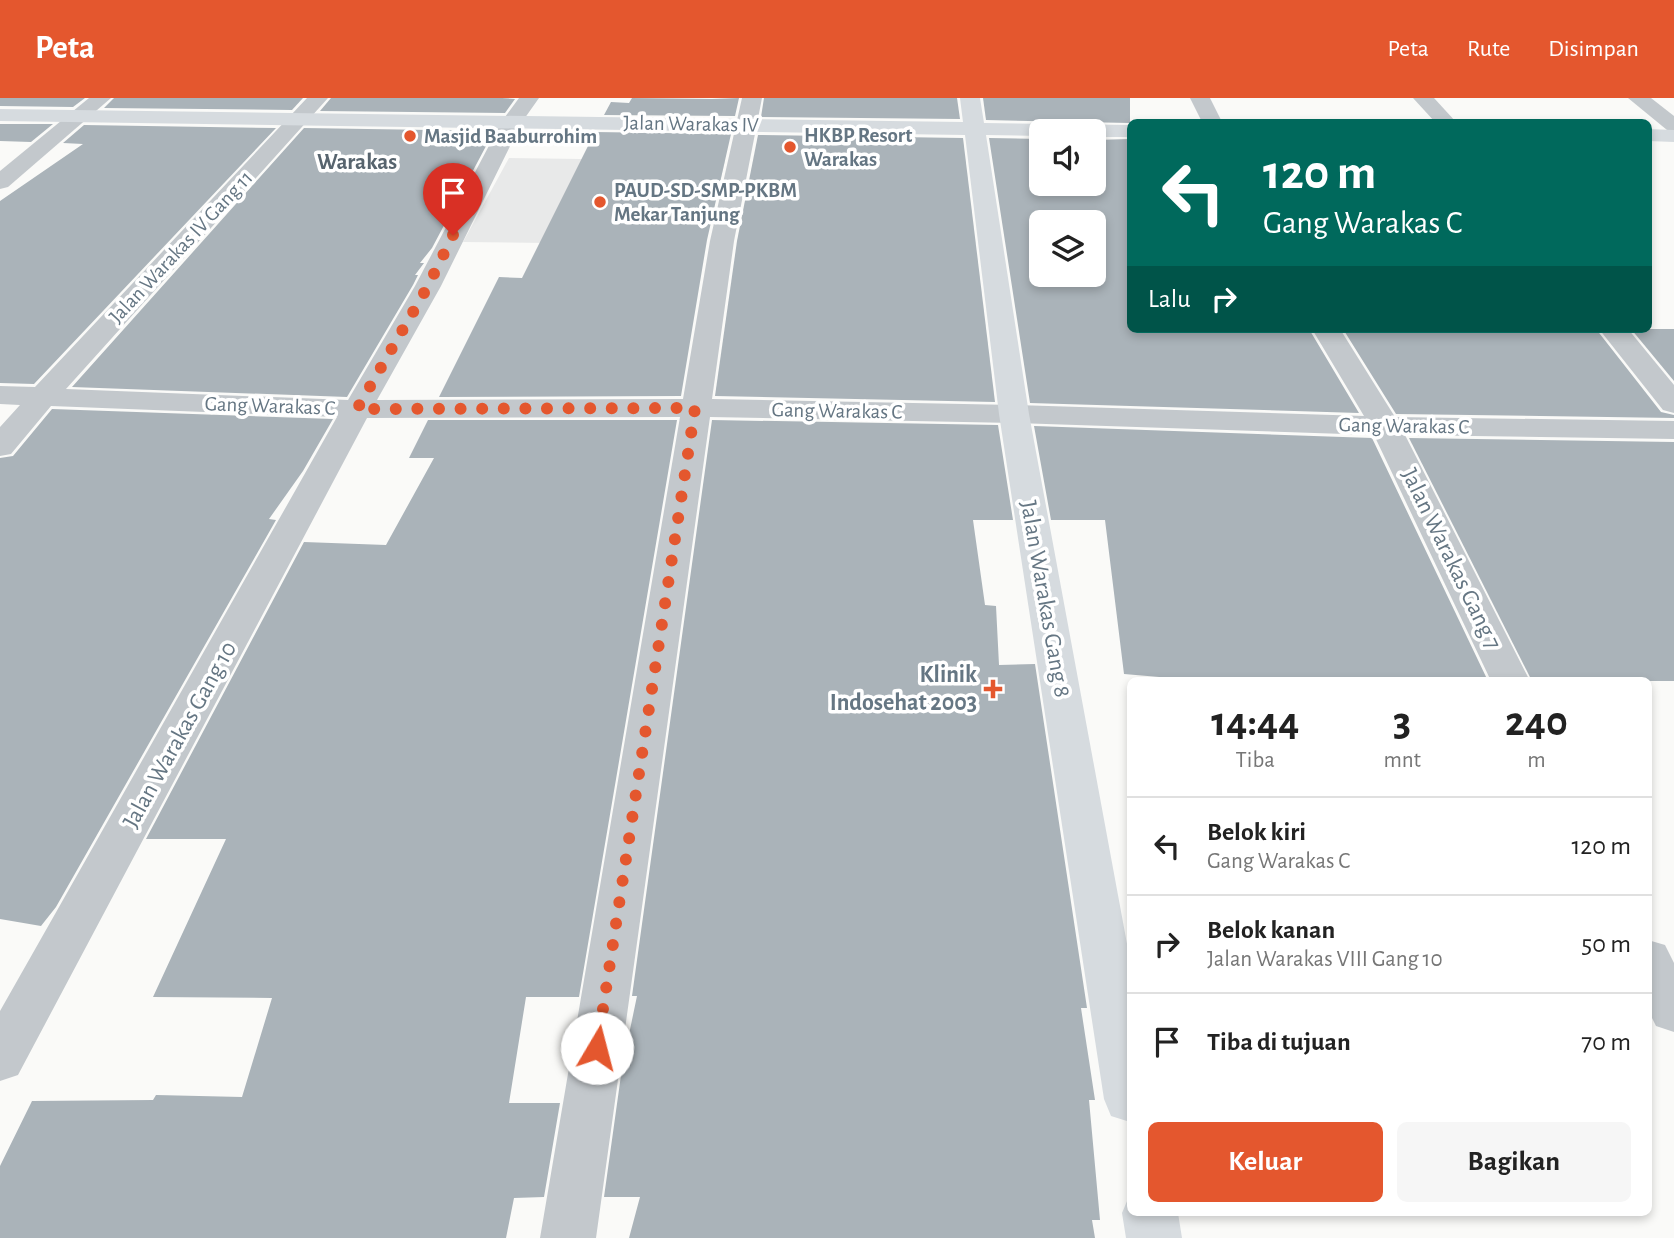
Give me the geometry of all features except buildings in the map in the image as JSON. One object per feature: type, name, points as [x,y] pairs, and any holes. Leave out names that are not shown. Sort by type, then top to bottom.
[{"type":"street","points":[[0,182],[101,98]]},
{"type":"street","name":"Jalan Warakas IV Gang 11","points":[[0,447],[43,396],[318,98]]},
{"type":"street","name":"Jalan Warakas Gang 10","points":[[0,1059],[357,409],[428,286],[512,121],[529,98]]},
{"type":"street","points":[[568,1238],[695,408],[722,241],[752,98]]},
{"type":"street","points":[[1200,98],[1210,119]]},
{"type":"street","points":[[1423,98],[1443,119]]},
{"type":"street","points":[[1638,98],[1674,126]]},
{"type":"street","name":"Jalan Warakas IV","points":[[0,115],[746,124],[972,113],[1127,131]]},
{"type":"street","name":"Jalan Warakas Gang 8","points":[[972,113],[1014,414],[1127,1081]]},
{"type":"street","points":[[1652,135],[1674,136]]},
{"type":"street","name":"Jalan Warakas Gang 7","points":[[1328,333],[1385,426],[1509,677]]},
{"type":"street","points":[[1616,333],[1674,404]]},
{"type":"street","name":"Gang Warakas C","points":[[0,395],[357,409],[695,408],[1014,414],[1385,426],[1674,430]]},
{"type":"street","points":[[1652,967],[1674,1011]]},
{"type":"street","points":[[1150,1216],[1154,1238]]},
{"type":"shaded area","name":"PAUD-SD-SMP-PKBM Mekar Tanjung","points":[[509,158],[725,161],[705,245],[463,242]]},
{"type":"place","name":"Masjid Baaburrohim","points":[[410,136]]},
{"type":"place","name":"HKBP Resort Warakas","points":[[790,147]]},
{"type":"place","name":"PAUD-SD-SMP-PKBM Mekar Tanjung","points":[[600,202]]},
{"type":"place","name":"Klinik Indosehat 2003","points":[[993,689]]},
{"type":"district","name":"Warakas","points":[[357,162]]},
{"type":"route","points":[[453,235],[428,286],[357,409],[695,408],[597,1048]]}]
